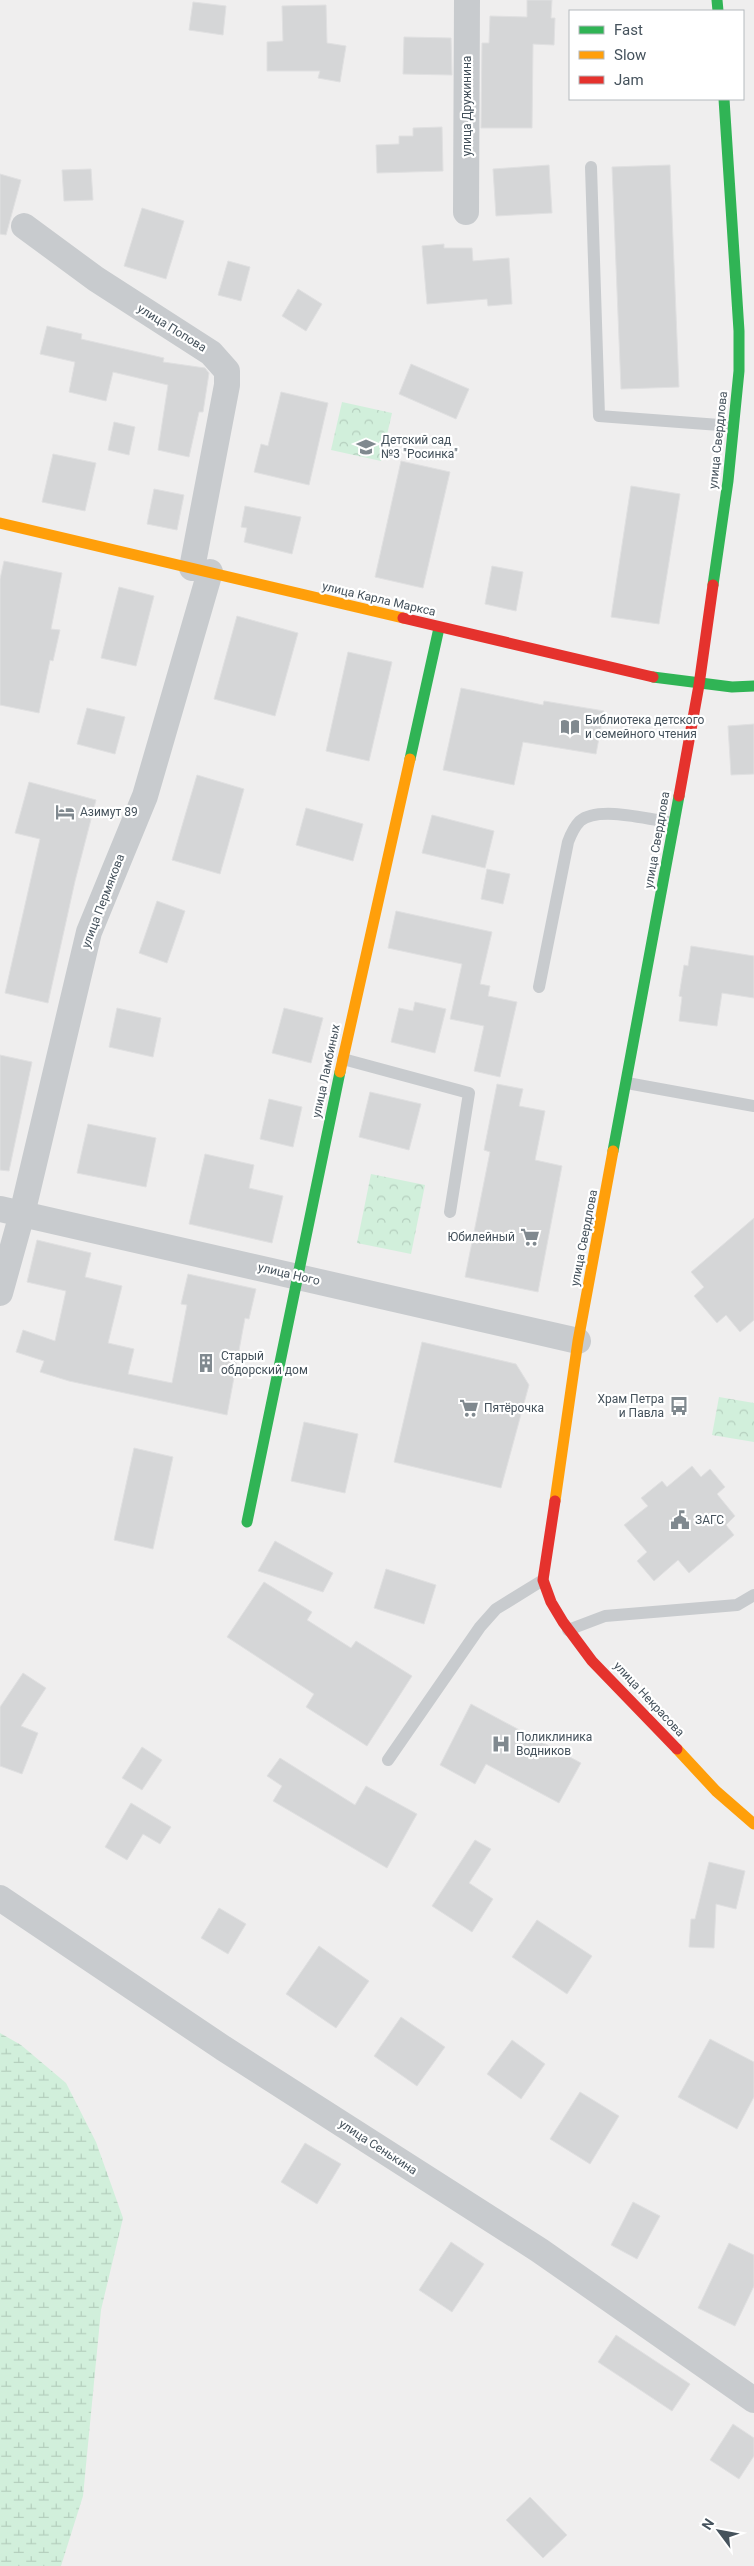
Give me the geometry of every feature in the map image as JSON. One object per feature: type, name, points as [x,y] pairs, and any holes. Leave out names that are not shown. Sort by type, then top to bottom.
[{"type":"street","name":"улица Дружинина","points":[[466,212],[468,0]]},
{"type":"street","name":"улица Свердлова","points":[[542,1580],[578,1341],[699,685],[728,481],[739,371],[738,321],[724,100]]},
{"type":"street","name":"улица Попова","points":[[24,226],[96,279],[211,352],[227,371],[227,385],[201,570]]},
{"type":"street","name":"улица Карла Маркса","points":[[0,523],[660,679],[732,688],[754,686]]},
{"type":"street","name":"улица Пермякова","points":[[0,1293],[11,1211],[89,932],[145,796],[201,570]]},
{"type":"street","name":"улица Ламбиных","points":[[247,1522],[343,1059],[438,628]]},
{"type":"street","name":"улица Ного","points":[[11,1211],[578,1341]]},
{"type":"street","name":"улица Некрасова","points":[[542,1580],[550,1602],[568,1630],[715,1789],[754,1824]]},
{"type":"street","name":"улица Сенькина","points":[[0,1898],[223,2048],[539,2250],[754,2400]]},
{"type":"lane","points":[[591,167],[599,416],[733,426]]},
{"type":"lane","points":[[739,371],[754,371]]},
{"type":"lane","points":[[538,987],[568,842],[573,830],[582,820],[609,814],[674,823]]},
{"type":"lane","points":[[343,1059],[469,1093],[450,1212]]},
{"type":"lane","points":[[626,1083],[754,1106]]},
{"type":"lane","points":[[388,1760],[480,1627],[496,1610],[542,1580]]},
{"type":"lane","points":[[568,1630],[606,1616],[737,1605],[754,1595]]},
{"type":"green space","points":[[342,402],[392,413],[381,461],[331,450]]},
{"type":"green space","points":[[371,1174],[425,1185],[411,1254],[357,1243]]},
{"type":"green space","points":[[719,1397],[754,1403],[754,1442],[712,1435]]},
{"type":"green space","points":[[0,2033],[21,2045],[66,2083],[96,2142],[123,2218],[101,2310],[83,2496],[61,2566],[0,2566]]},
{"type":"building","points":[[527,0],[552,0],[551,18],[555,18],[554,45],[533,44],[532,128],[481,128],[482,43],[489,43],[490,16],[527,17]]},
{"type":"building","points":[[193,2],[226,6],[223,35],[189,30]]},
{"type":"building","points":[[326,5],[327,43],[346,46],[340,82],[318,78],[320,71],[267,71],[267,42],[283,41],[282,6]]},
{"type":"building","points":[[404,37],[451,38],[452,75],[403,74]]},
{"type":"building","points":[[442,127],[443,171],[377,173],[376,145],[399,144],[399,136],[413,136],[413,128]]},
{"type":"building","points":[[549,165],[552,213],[496,216],[493,169]]},
{"type":"building","points":[[670,165],[679,387],[621,389],[612,167]]},
{"type":"building","points":[[91,169],[93,200],[64,201],[62,170]]},
{"type":"building","points":[[0,174],[21,180],[6,235],[0,234]]},
{"type":"building","points":[[142,208],[184,221],[166,279],[124,266]]},
{"type":"building","points":[[444,244],[444,248],[472,248],[473,261],[509,258],[512,304],[488,306],[487,299],[427,304],[422,246]]},
{"type":"building","points":[[228,261],[250,267],[241,301],[218,295]]},
{"type":"building","points":[[298,289],[322,304],[306,331],[282,316]]},
{"type":"building","points":[[47,326],[82,334],[81,339],[164,358],[163,362],[205,368],[209,373],[203,412],[199,412],[189,457],[158,450],[168,385],[113,372],[106,401],[69,392],[75,362],[40,354]]},
{"type":"building","points":[[411,364],[469,389],[456,419],[399,394]]},
{"type":"building","points":[[281,392],[328,403],[309,485],[254,472],[261,444],[268,446]]},
{"type":"building","points":[[114,422],[135,427],[129,455],[108,450]]},
{"type":"building","points":[[53,454],[96,463],[85,511],[42,502]]},
{"type":"building","points":[[401,461],[450,472],[423,588],[375,577]]},
{"type":"building","points":[[631,486],[680,494],[659,624],[611,617]]},
{"type":"building","points":[[154,489],[184,495],[177,530],[147,524]]},
{"type":"building","points":[[245,506],[301,517],[292,554],[244,542],[247,528],[241,527]]},
{"type":"building","points":[[4,561],[62,573],[51,629],[60,630],[53,661],[50,660],[39,713],[0,705],[0,579]]},
{"type":"building","points":[[492,566],[523,572],[516,611],[485,604]]},
{"type":"building","points":[[119,587],[154,596],[136,666],[101,658]]},
{"type":"building","points":[[237,616],[298,633],[275,716],[214,699]]},
{"type":"building","points":[[348,652],[392,662],[369,761],[326,751]]},
{"type":"building","points":[[461,688],[543,705],[544,701],[604,711],[596,754],[523,742],[514,785],[443,770]]},
{"type":"building","points":[[87,708],[125,717],[115,754],[77,744]]},
{"type":"building","points":[[754,724],[754,774],[731,775],[728,726]]},
{"type":"building","points":[[197,775],[244,789],[220,874],[172,860]]},
{"type":"building","points":[[29,782],[96,800],[75,881],[48,1003],[5,993],[40,839],[15,833]]},
{"type":"building","points":[[306,808],[363,824],[353,861],[296,845]]},
{"type":"building","points":[[432,815],[494,831],[485,868],[422,853]]},
{"type":"building","points":[[487,869],[510,874],[503,904],[481,899]]},
{"type":"building","points":[[157,901],[185,911],[167,963],[139,953]]},
{"type":"building","points":[[396,911],[492,932],[480,984],[490,986],[488,996],[517,1002],[500,1077],[474,1071],[484,1026],[450,1019],[462,964],[388,948]]},
{"type":"building","points":[[691,946],[754,956],[754,998],[722,993],[717,1026],[679,1021],[682,997],[679,996],[684,965],[688,966]]},
{"type":"building","points":[[415,1002],[446,1009],[435,1053],[391,1042],[399,1008],[413,1011]]},
{"type":"building","points":[[117,1008],[161,1018],[153,1057],[109,1047]]},
{"type":"building","points":[[284,1008],[323,1018],[311,1063],[272,1053]]},
{"type":"building","points":[[0,1055],[32,1062],[9,1171],[0,1170]]},
{"type":"building","points":[[497,1084],[523,1089],[519,1106],[545,1111],[535,1160],[562,1166],[538,1292],[465,1277],[490,1152],[484,1150]]},
{"type":"building","points":[[370,1092],[421,1104],[409,1150],[359,1137]]},
{"type":"building","points":[[269,1099],[302,1107],[293,1147],[260,1139]]},
{"type":"building","points":[[88,1124],[156,1138],[146,1187],[77,1173]]},
{"type":"building","points":[[205,1154],[254,1165],[249,1188],[283,1196],[272,1243],[189,1224]]},
{"type":"building","points":[[754,1218],[754,1320],[740,1332],[726,1315],[717,1323],[694,1296],[704,1287],[691,1272]]},
{"type":"building","points":[[37,1240],[91,1253],[85,1277],[122,1286],[108,1343],[134,1349],[128,1374],[172,1383],[187,1305],[181,1304],[188,1274],[256,1289],[249,1319],[245,1318],[227,1415],[69,1381],[40,1372],[44,1361],[16,1352],[23,1330],[55,1341],[66,1291],[27,1282]]},
{"type":"building","points":[[422,1342],[516,1364],[529,1385],[501,1488],[394,1462]]},
{"type":"building","points":[[304,1422],[358,1434],[345,1493],[291,1481]]},
{"type":"building","points":[[134,1448],[173,1457],[153,1549],[114,1540]]},
{"type":"building","name":"ЗАГС","points":[[692,1466],[701,1477],[710,1469],[725,1487],[717,1494],[735,1516],[726,1525],[734,1535],[689,1573],[678,1560],[654,1581],[637,1561],[647,1552],[624,1525],[648,1506],[641,1498],[662,1481],[667,1487]]},
{"type":"building","points":[[275,1541],[333,1573],[323,1592],[258,1571]]},
{"type":"building","points":[[386,1569],[436,1585],[424,1624],[374,1608]]},
{"type":"building","points":[[264,1582],[312,1612],[307,1620],[351,1648],[356,1641],[412,1676],[367,1746],[306,1707],[314,1694],[227,1637]]},
{"type":"building","points":[[23,1673],[46,1688],[21,1726],[38,1733],[22,1774],[0,1766],[0,1707]]},
{"type":"building","points":[[471,1704],[581,1763],[559,1803],[486,1764],[475,1784],[440,1765]]},
{"type":"building","points":[[142,1747],[162,1760],[142,1790],[122,1778]]},
{"type":"building","points":[[280,1758],[355,1805],[366,1786],[417,1814],[387,1868],[273,1801],[282,1786],[267,1776]]},
{"type":"building","points":[[131,1803],[171,1827],[160,1844],[143,1834],[127,1860],[105,1847]]},
{"type":"building","points":[[475,1840],[491,1849],[469,1883],[493,1899],[472,1932],[432,1906]]},
{"type":"building","points":[[709,1862],[745,1871],[736,1909],[716,1904],[714,1948],[689,1947],[691,1919],[695,1919]]},
{"type":"building","points":[[219,1908],[246,1924],[228,1954],[201,1938]]},
{"type":"building","points":[[537,1920],[592,1956],[567,1994],[512,1957]]},
{"type":"building","points":[[319,1946],[369,1981],[336,2028],[286,1994]]},
{"type":"building","points":[[401,2017],[445,2047],[417,2086],[374,2056]]},
{"type":"building","points":[[710,2039],[754,2062],[754,2097],[737,2129],[678,2097]]},
{"type":"building","points":[[512,2040],[545,2064],[521,2099],[487,2074]]},
{"type":"building","points":[[580,2092],[619,2116],[590,2164],[550,2139]]},
{"type":"building","points":[[305,2143],[341,2164],[317,2204],[281,2182]]},
{"type":"building","points":[[633,2202],[660,2216],[637,2259],[611,2245]]},
{"type":"building","points":[[451,2242],[484,2264],[452,2312],[419,2290]]},
{"type":"building","points":[[729,2243],[754,2255],[754,2286],[735,2326],[698,2308]]},
{"type":"building","points":[[616,2335],[690,2384],[672,2411],[598,2362]]},
{"type":"building","points":[[733,2424],[754,2438],[754,2456],[739,2479],[710,2460]]},
{"type":"building","points":[[530,2497],[567,2535],[543,2558],[506,2520]]},
{"type":"traffic: fast","points":[[717,0],[718,10]]},
{"type":"traffic: fast","points":[[713,585],[728,481],[739,371],[739,331],[724,100]]},
{"type":"traffic: fast","points":[[410,759],[439,628]]},
{"type":"traffic: fast","points":[[653,677],[732,687],[754,686]]},
{"type":"traffic: fast","points":[[613,1151],[679,796]]},
{"type":"traffic: fast","points":[[247,1522],[340,1072]]},
{"type":"traffic: slow","points":[[0,523],[403,618]]},
{"type":"traffic: slow","points":[[340,1072],[410,759]]},
{"type":"traffic: slow","points":[[555,1501],[578,1341],[613,1151]]},
{"type":"traffic: slow","points":[[677,1749],[716,1791],[754,1824]]},
{"type":"traffic: jam","points":[[679,796],[699,685],[713,585]]},
{"type":"traffic: jam","points":[[403,618],[653,677]]},
{"type":"traffic: jam","points":[[555,1501],[543,1580],[551,1602],[563,1622],[592,1661],[677,1749]]},
{"type":"place","name":"Детский сад №3 \"Росинка\"","points":[[366,447]]},
{"type":"place","name":"Библиотека детского и семейного чтения","points":[[570,727]]},
{"type":"place","name":"Азимут 89","points":[[65,812]]},
{"type":"place","name":"Юбилейный","points":[[530,1237]]},
{"type":"place","name":"Старый обдорский дом","points":[[206,1363]]},
{"type":"place","name":"Храм Петра и Павла","points":[[679,1406]]},
{"type":"place","name":"Пятёрочка","points":[[469,1408]]},
{"type":"place","name":"ЗАГС","points":[[680,1520]]},
{"type":"place","name":"Поликлиника Водников","points":[[501,1744]]}]
